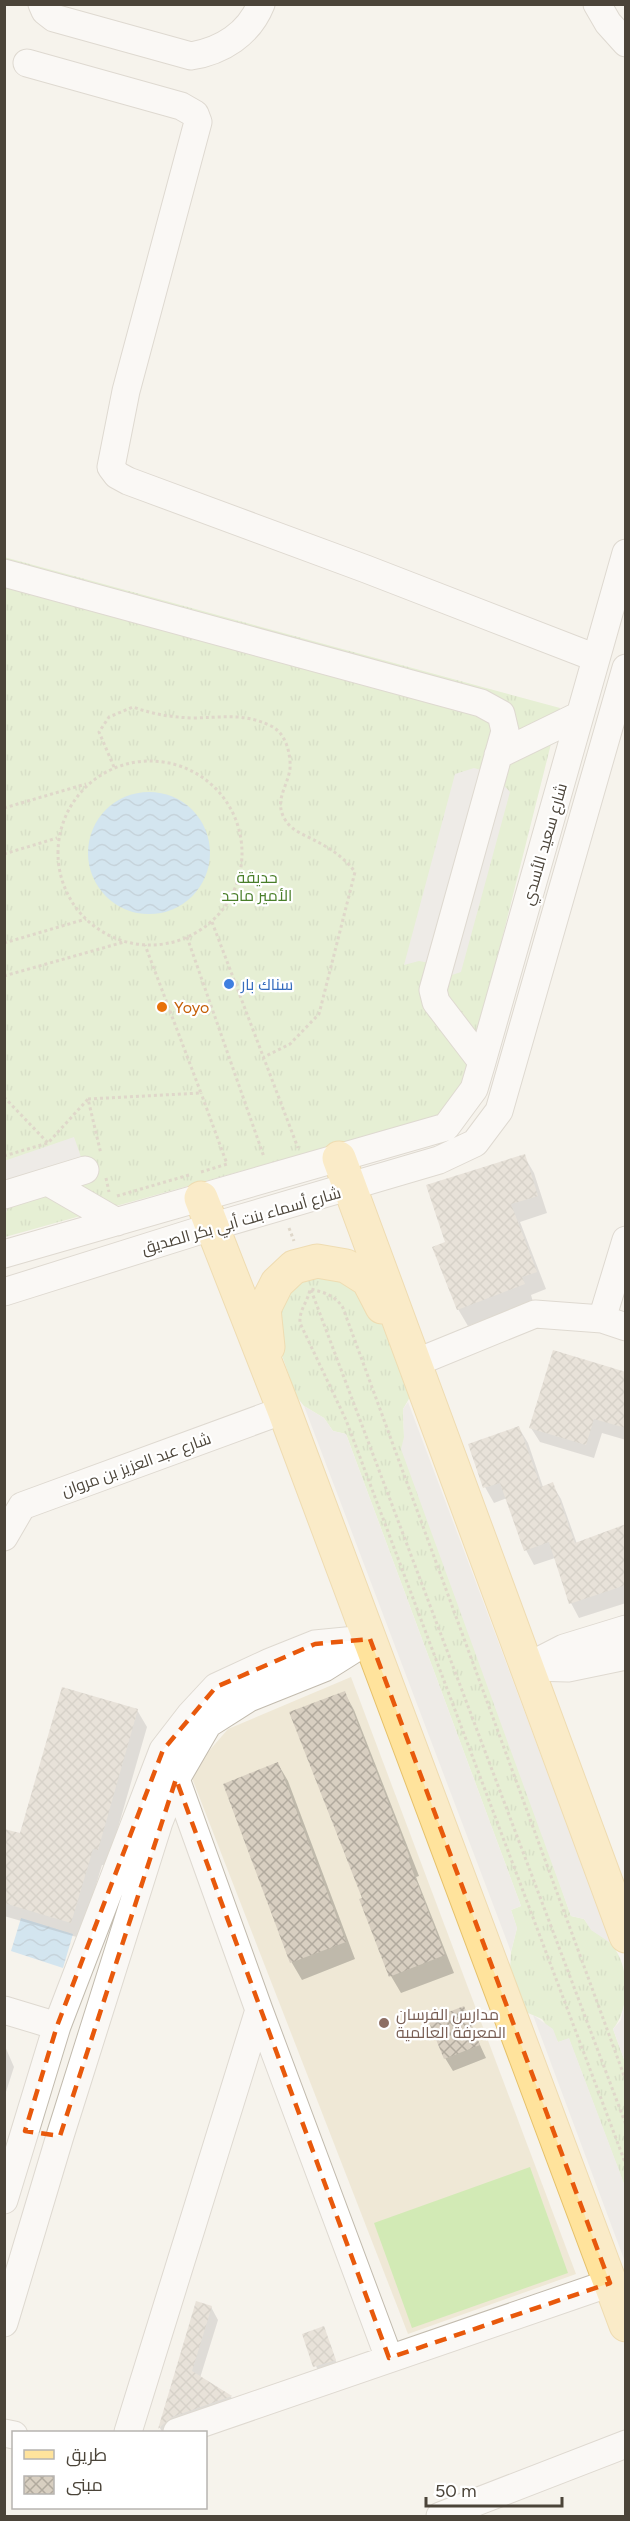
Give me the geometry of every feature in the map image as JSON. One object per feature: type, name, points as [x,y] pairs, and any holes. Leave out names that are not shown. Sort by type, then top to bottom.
[{"type":"main road","points":[[344,1173],[626,1936]]},
{"type":"main road","points":[[206,1213],[284,1410],[626,2325]]},
{"type":"main road","points":[[284,1410],[266,1337],[264,1309],[277,1283],[294,1267],[306,1277],[317,1261],[346,1266],[368,1280],[392,1327],[415,1363]]},
{"type":"street","points":[[42,4],[45,11],[54,18],[191,56],[209,53],[224,46],[245,31],[257,15],[261,4]]},
{"type":"street","points":[[597,4],[608,23],[626,43]]},
{"type":"street","points":[[27,63],[181,106],[195,114],[198,122],[126,391],[111,467],[117,475],[596,658]]},
{"type":"street","name":"شارع سعيد الأسدي","points":[[446,1127],[474,1089],[626,553]]},
{"type":"street","points":[[4,573],[481,703],[501,714],[505,731],[433,990],[436,1002],[482,1062]]},
{"type":"street","name":"شارع سعيد الأسدي","points":[[475,1143],[499,1111],[625,670]]},
{"type":"street","points":[[498,755],[580,715]]},
{"type":"street","name":"شارع أسماء بنت أبي بكر الصديق","points":[[4,1254],[117,1222],[282,1207],[344,1173],[446,1127]]},
{"type":"street","name":"شارع أسماء بنت أبي بكر الصديق","points":[[4,1292],[206,1213],[271,1177],[305,1167],[344,1173],[439,1160],[475,1143]]},
{"type":"street","points":[[4,1195],[98,1170]]},
{"type":"street","points":[[48,1182],[117,1222]]},
{"type":"street","points":[[415,1363],[535,1314],[614,1323],[626,1240]]},
{"type":"street","name":"شارع عبد العزيز بن مروان","points":[[4,1537],[22,1506],[284,1410]]},
{"type":"street","points":[[527,1667],[564,1648],[626,1629]]},
{"type":"street","points":[[4,2323],[159,1822],[176,1779],[208,1724],[249,1698],[324,1668],[370,1639]]},
{"type":"street","points":[[4,2200],[57,2026],[164,1750],[190,1715],[216,1688],[270,1662],[315,1644],[370,1639]]},
{"type":"street","points":[[527,1667],[568,1668],[626,1656]]},
{"type":"street","points":[[176,1779],[259,2010],[389,2358]]},
{"type":"street","points":[[4,2010],[57,2026]]},
{"type":"street","points":[[129,2431],[259,2010]]},
{"type":"street","points":[[25,2131],[60,2136]]},
{"type":"street","points":[[183,2431],[610,2283]]},
{"type":"street","points":[[443,2516],[626,2444]]},
{"type":"path","points":[[114,767],[99,732],[109,717],[133,707],[158,716],[213,718],[232,715],[251,718],[274,727],[286,742],[289,755],[290,771],[281,793],[280,809],[286,823],[347,861],[355,872],[319,1014],[290,1044],[264,1057]]},
{"type":"path","points":[[4,808],[87,784],[114,767],[146,760],[177,764],[206,779],[228,802],[240,832],[242,864],[233,894],[212,921],[187,938],[167,944],[145,945],[124,941],[104,933],[86,919],[68,895],[61,877],[58,867],[58,838],[69,808],[87,784]]},
{"type":"path","points":[[4,854],[58,838]]},
{"type":"path","points":[[4,943],[86,919]]},
{"type":"path","points":[[212,921],[305,1167]]},
{"type":"path","points":[[187,938],[271,1177]]},
{"type":"path","points":[[4,976],[124,941]]},
{"type":"path","points":[[88,1099],[98,1170],[111,1198],[227,1164],[145,945]]},
{"type":"path","points":[[4,1156],[48,1143],[88,1099],[201,1093]]},
{"type":"path","points":[[4,1097],[48,1143]]},
{"type":"path","points":[[282,1207],[306,1277],[626,2125]]},
{"type":"path","points":[[306,1277],[323,1292],[339,1301],[343,1308],[626,2081]]},
{"type":"path","points":[[306,1277],[308,1300],[300,1314],[300,1323],[346,1420],[626,2165]]},
{"type":"highlighted area","points":[[370,1639],[610,2283],[389,2358],[176,1779],[60,2136],[25,2131],[57,2026],[163,1750],[216,1687],[315,1644]]},
{"type":"shaded area","points":[[474,768],[492,773],[510,792],[461,972],[452,975],[440,965],[419,961],[404,965],[455,774]]},
{"type":"shaded area","points":[[74,1137],[87,1174],[9,1201],[5,1218],[4,1161]]},
{"type":"shaded area","points":[[408,1402],[612,1944],[591,1930],[584,1919],[571,1916],[401,1449],[404,1437],[403,1409]]},
{"type":"shaded area","points":[[304,1406],[324,1418],[333,1431],[346,1434],[521,1906],[511,1910],[517,1928],[511,1952]]},
{"type":"shaded area","name":"مدارس الفرسان المعرفة العالمية","points":[[351,1677],[576,2274],[408,2334],[190,1773],[228,1729]]},
{"type":"shaded area","points":[[625,2002],[625,2062],[613,2029],[621,2020]]},
{"type":"shaded area","points":[[533,2015],[553,2029],[558,2042],[569,2038],[625,2186],[625,2262]]},
{"type":"green space","name":"حديقة الأمير ماجد","points":[[4,557],[560,708],[465,1086],[436,1117],[5,1237]]},
{"type":"green space","points":[[324,1265],[367,1285],[410,1397],[403,1409],[404,1437],[571,1916],[584,1919],[609,1941],[622,1964],[626,1987],[625,1999],[619,2021],[613,2029],[625,2062],[625,2187],[569,2039],[558,2042],[542,2019],[528,2013],[522,2004],[510,1971],[511,1952],[517,1928],[511,1910],[521,1906],[346,1434],[333,1431],[324,1418],[304,1406],[296,1396],[272,1326],[273,1303]]},
{"type":"green space","points":[[530,2167],[568,2273],[412,2328],[374,2223]]},
{"type":"water","points":[[149,792],[172,797],[192,810],[205,830],[210,853],[205,876],[192,896],[172,909],[149,914],[126,909],[106,896],[93,876],[88,853],[93,830],[106,810],[126,797]]},
{"type":"water","points":[[21,1918],[73,1934],[63,1968],[11,1951]]},
{"type":"building","points":[[525,1154],[538,1196],[511,1204],[537,1272],[522,1277],[525,1284],[457,1310],[432,1247],[445,1242],[426,1185]]},
{"type":"building","points":[[553,1350],[626,1372],[626,1428],[594,1419],[586,1445],[529,1428]]},
{"type":"building","points":[[519,1426],[541,1487],[553,1482],[575,1543],[626,1524],[626,1585],[569,1604],[549,1542],[524,1551],[500,1483],[483,1488],[468,1444]]},
{"type":"building","points":[[62,1687],[138,1709],[98,1850],[93,1849],[71,1923],[4,1903],[4,1829],[20,1833]]},
{"type":"building","points":[[345,1691],[445,1955],[389,1977],[359,1899],[362,1898],[289,1712]]},
{"type":"building","points":[[278,1762],[346,1942],[290,1963],[223,1784]]},
{"type":"building","points":[[464,2006],[480,2045],[444,2059],[428,2020]]},
{"type":"building","points":[[196,2301],[212,2306],[192,2371],[232,2396],[172,2417],[158,2429]]},
{"type":"building","points":[[324,2326],[336,2360],[313,2367],[302,2334]]},
{"type":"place","name":"سناك بار","points":[[229,984]]},
{"type":"place","name":"Yoyo","points":[[162,1007]]},
{"type":"place","name":"مدارس الفرسان المعرفة العالمية","points":[[384,2023]]}]
